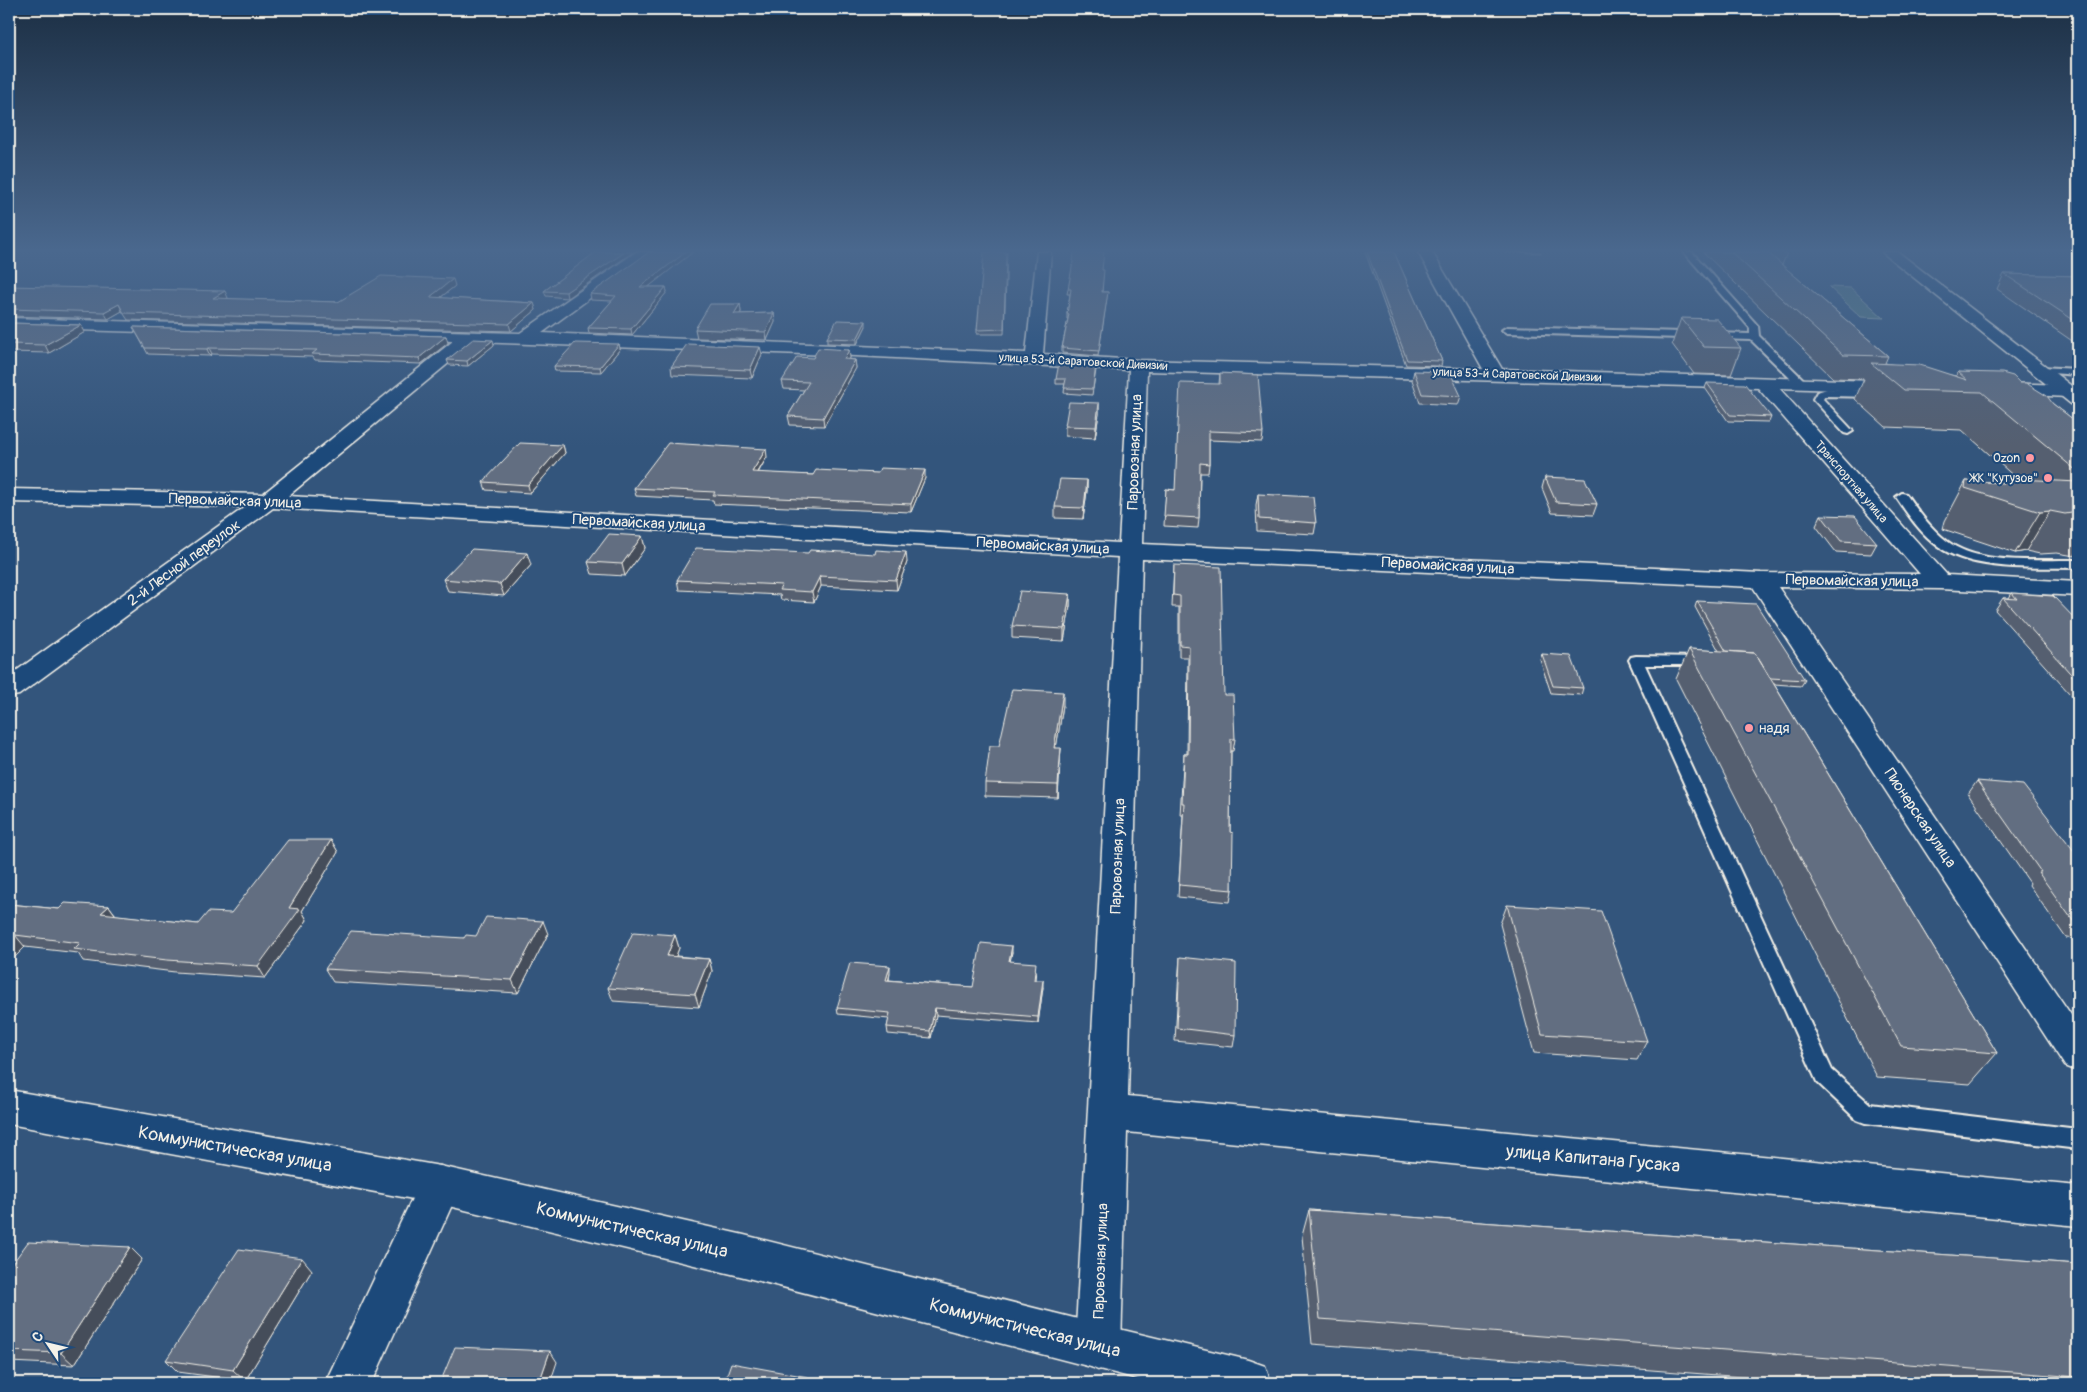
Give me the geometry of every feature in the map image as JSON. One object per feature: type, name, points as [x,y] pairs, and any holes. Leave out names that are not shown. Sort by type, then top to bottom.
[{"type":"street","points":[[524,338],[554,317]]},
{"type":"street","points":[[1034,359],[1038,317]]},
{"type":"street","points":[[1462,317],[1495,374]]},
{"type":"street","points":[[1973,317],[2073,395]]},
{"type":"street","name":"улица 53-й Саратовской Дивизии","points":[[9,323],[524,338],[1034,359],[1138,366],[1763,382],[1912,391]]},
{"type":"street","name":"2-й Лесной переулок","points":[[9,689],[268,501],[470,336]]},
{"type":"street","name":"Паровозная улица","points":[[1098,1347],[1138,366]]},
{"type":"street","name":"Транспортная улица","points":[[1763,382],[1940,582]]},
{"type":"street","points":[[1983,388],[2073,395]]},
{"type":"street","name":"Первомайская улица","points":[[9,495],[268,501],[1131,551],[1761,580],[1940,582],[2078,588]]},
{"type":"street","name":"Пионерская улица","points":[[1761,580],[2078,1055]]},
{"type":"street","name":"Коммунистическая улица","points":[[9,1108],[440,1185],[744,1256],[1098,1347],[1248,1383]]},
{"type":"street","name":"улица Капитана Гусака","points":[[1107,1112],[2078,1206]]},
{"type":"street","points":[[348,1383],[440,1185]]},
{"type":"lane","points":[[1745,317],[1755,328],[1754,337]]},
{"type":"lane","points":[[1507,330],[1754,337],[1801,384]]},
{"type":"lane","points":[[2041,370],[2078,372]]},
{"type":"lane","points":[[1998,401],[2021,390]]},
{"type":"lane","points":[[1848,431],[1818,399],[1821,394],[1827,392],[1912,391]]},
{"type":"lane","points":[[1902,497],[1938,539],[1949,548],[1964,554],[1986,560],[2078,564]]},
{"type":"lane","points":[[1701,661],[1636,660],[1824,1076],[1865,1112],[2078,1139]]},
{"type":"building","points":[[263,317],[517,317],[509,324]]},
{"type":"building","points":[[598,317],[641,317],[631,329],[588,328]]},
{"type":"building","points":[[702,317],[772,317],[766,332],[695,329]]},
{"type":"building","points":[[978,317],[1004,317],[1004,329],[977,330]]},
{"type":"building","points":[[1068,317],[1104,317],[1099,351],[1062,348]]},
{"type":"building","points":[[1391,317],[1423,317],[1442,361],[1407,360]]},
{"type":"building","points":[[1802,317],[1843,317],[1888,356],[1843,355]]},
{"type":"building","points":[[2069,317],[2078,317],[2078,323]]},
{"type":"building","points":[[1681,318],[1717,319],[1741,348],[1704,347]]},
{"type":"building","points":[[837,320],[866,321],[857,339],[827,338]]},
{"type":"building","points":[[9,323],[81,325],[45,345],[9,344]]},
{"type":"building","points":[[133,327],[446,336],[419,358],[312,354],[317,350],[145,348]]},
{"type":"building","points":[[473,339],[493,340],[467,361],[447,360]]},
{"type":"building","points":[[575,343],[619,344],[600,367],[554,366]]},
{"type":"building","points":[[687,344],[760,347],[750,370],[671,367]]},
{"type":"building","points":[[818,348],[849,350],[844,359],[855,360],[823,418],[788,416],[809,382],[782,381],[797,357],[813,358]]},
{"type":"building","points":[[1059,363],[1096,365],[1093,389],[1064,388],[1066,379],[1056,379]]},
{"type":"building","points":[[1871,363],[1920,365],[1967,380],[1958,372],[2002,373],[2013,376],[2020,383],[2026,383],[2047,396],[2053,404],[2078,423],[2078,472],[1982,392],[1904,390]]},
{"type":"building","points":[[1414,371],[1450,372],[1461,396],[1422,394]]},
{"type":"building","points":[[1220,373],[1258,375],[1263,433],[1209,431],[1209,464],[1200,463],[1199,518],[1164,516],[1166,489],[1175,490],[1180,383],[1220,384]]},
{"type":"building","points":[[1707,383],[1745,384],[1771,417],[1730,415]]},
{"type":"building","points":[[1069,402],[1099,403],[1096,427],[1065,426]]},
{"type":"building","points":[[520,443],[563,445],[528,485],[483,482]]},
{"type":"building","points":[[668,443],[766,449],[752,472],[813,475],[816,470],[878,473],[880,468],[925,470],[911,504],[713,495],[715,492],[634,488]]},
{"type":"building","points":[[1545,477],[1585,479],[1597,504],[1556,502]]},
{"type":"building","points":[[1998,478],[2078,482],[2078,512],[2065,514],[2050,511],[2040,512],[1965,488],[1966,481],[2003,483]]},
{"type":"building","points":[[1060,479],[1087,480],[1084,508],[1055,507]]},
{"type":"building","points":[[1258,494],[1313,497],[1316,523],[1259,519]]},
{"type":"building","points":[[1821,515],[1855,516],[1877,543],[1841,541]]},
{"type":"building","points":[[609,534],[642,536],[622,564],[588,562]]},
{"type":"building","points":[[696,548],[808,553],[810,550],[875,554],[876,550],[906,552],[896,580],[820,576],[812,592],[779,590],[782,585],[677,580]]},
{"type":"building","points":[[472,549],[527,553],[500,584],[443,579]]},
{"type":"building","points":[[1174,565],[1221,567],[1224,695],[1233,695],[1235,739],[1231,739],[1230,832],[1233,833],[1232,890],[1179,885],[1184,803],[1182,803],[1184,754],[1188,754],[1189,646],[1180,645],[1180,596],[1173,595]]},
{"type":"building","points":[[1020,591],[1070,594],[1064,629],[1012,626]]},
{"type":"building","points":[[2012,593],[2053,596],[2078,622],[2078,682],[2003,598],[2017,599]]},
{"type":"building","points":[[1697,601],[1756,604],[1805,680],[1770,678],[1755,653],[1726,651]]},
{"type":"building","points":[[1689,649],[1755,653],[1997,1053],[1901,1046]]},
{"type":"building","points":[[1542,654],[1571,656],[1583,688],[1553,686]]},
{"type":"building","points":[[1012,689],[1063,692],[1054,748],[1061,748],[1058,785],[985,783],[990,746],[999,746]]},
{"type":"building","points":[[1977,781],[2023,785],[2078,856],[2078,926],[2038,872],[2041,872]]},
{"type":"building","points":[[288,840],[331,840],[289,908],[300,909],[258,966],[167,960],[74,949],[80,943],[15,935],[9,941],[9,904],[59,909],[65,903],[109,906],[101,913],[198,924],[208,912],[231,913]]},
{"type":"building","points":[[1507,905],[1601,911],[1647,1041],[1542,1034]]},
{"type":"building","points":[[486,917],[543,921],[512,980],[325,969],[351,931],[464,938],[466,935],[476,936]]},
{"type":"building","points":[[633,932],[675,935],[667,956],[709,959],[695,994],[608,988]]},
{"type":"building","points":[[981,943],[1012,946],[1009,961],[1036,963],[1034,980],[1043,980],[1038,1017],[935,1008],[930,1031],[887,1027],[890,1013],[837,1008],[850,963],[890,966],[886,980],[973,987]]},
{"type":"building","points":[[1180,957],[1236,963],[1235,1035],[1177,1028]]},
{"type":"building","points":[[1309,1210],[2078,1264],[2078,1377],[1320,1319]]},
{"type":"building","points":[[28,1242],[130,1247],[61,1353],[9,1351],[9,1268]]},
{"type":"building","points":[[239,1249],[302,1258],[233,1370],[166,1360]]},
{"type":"building","points":[[455,1347],[550,1351],[539,1383],[440,1383]]},
{"type":"building","points":[[731,1363],[808,1377],[806,1383],[724,1383]]},
{"type":"place","name":"Ozon","points":[[2030,458]]},
{"type":"place","name":"ЖК \"Кутузов\"","points":[[2048,478]]},
{"type":"place","name":"надя","points":[[1749,728]]}]
